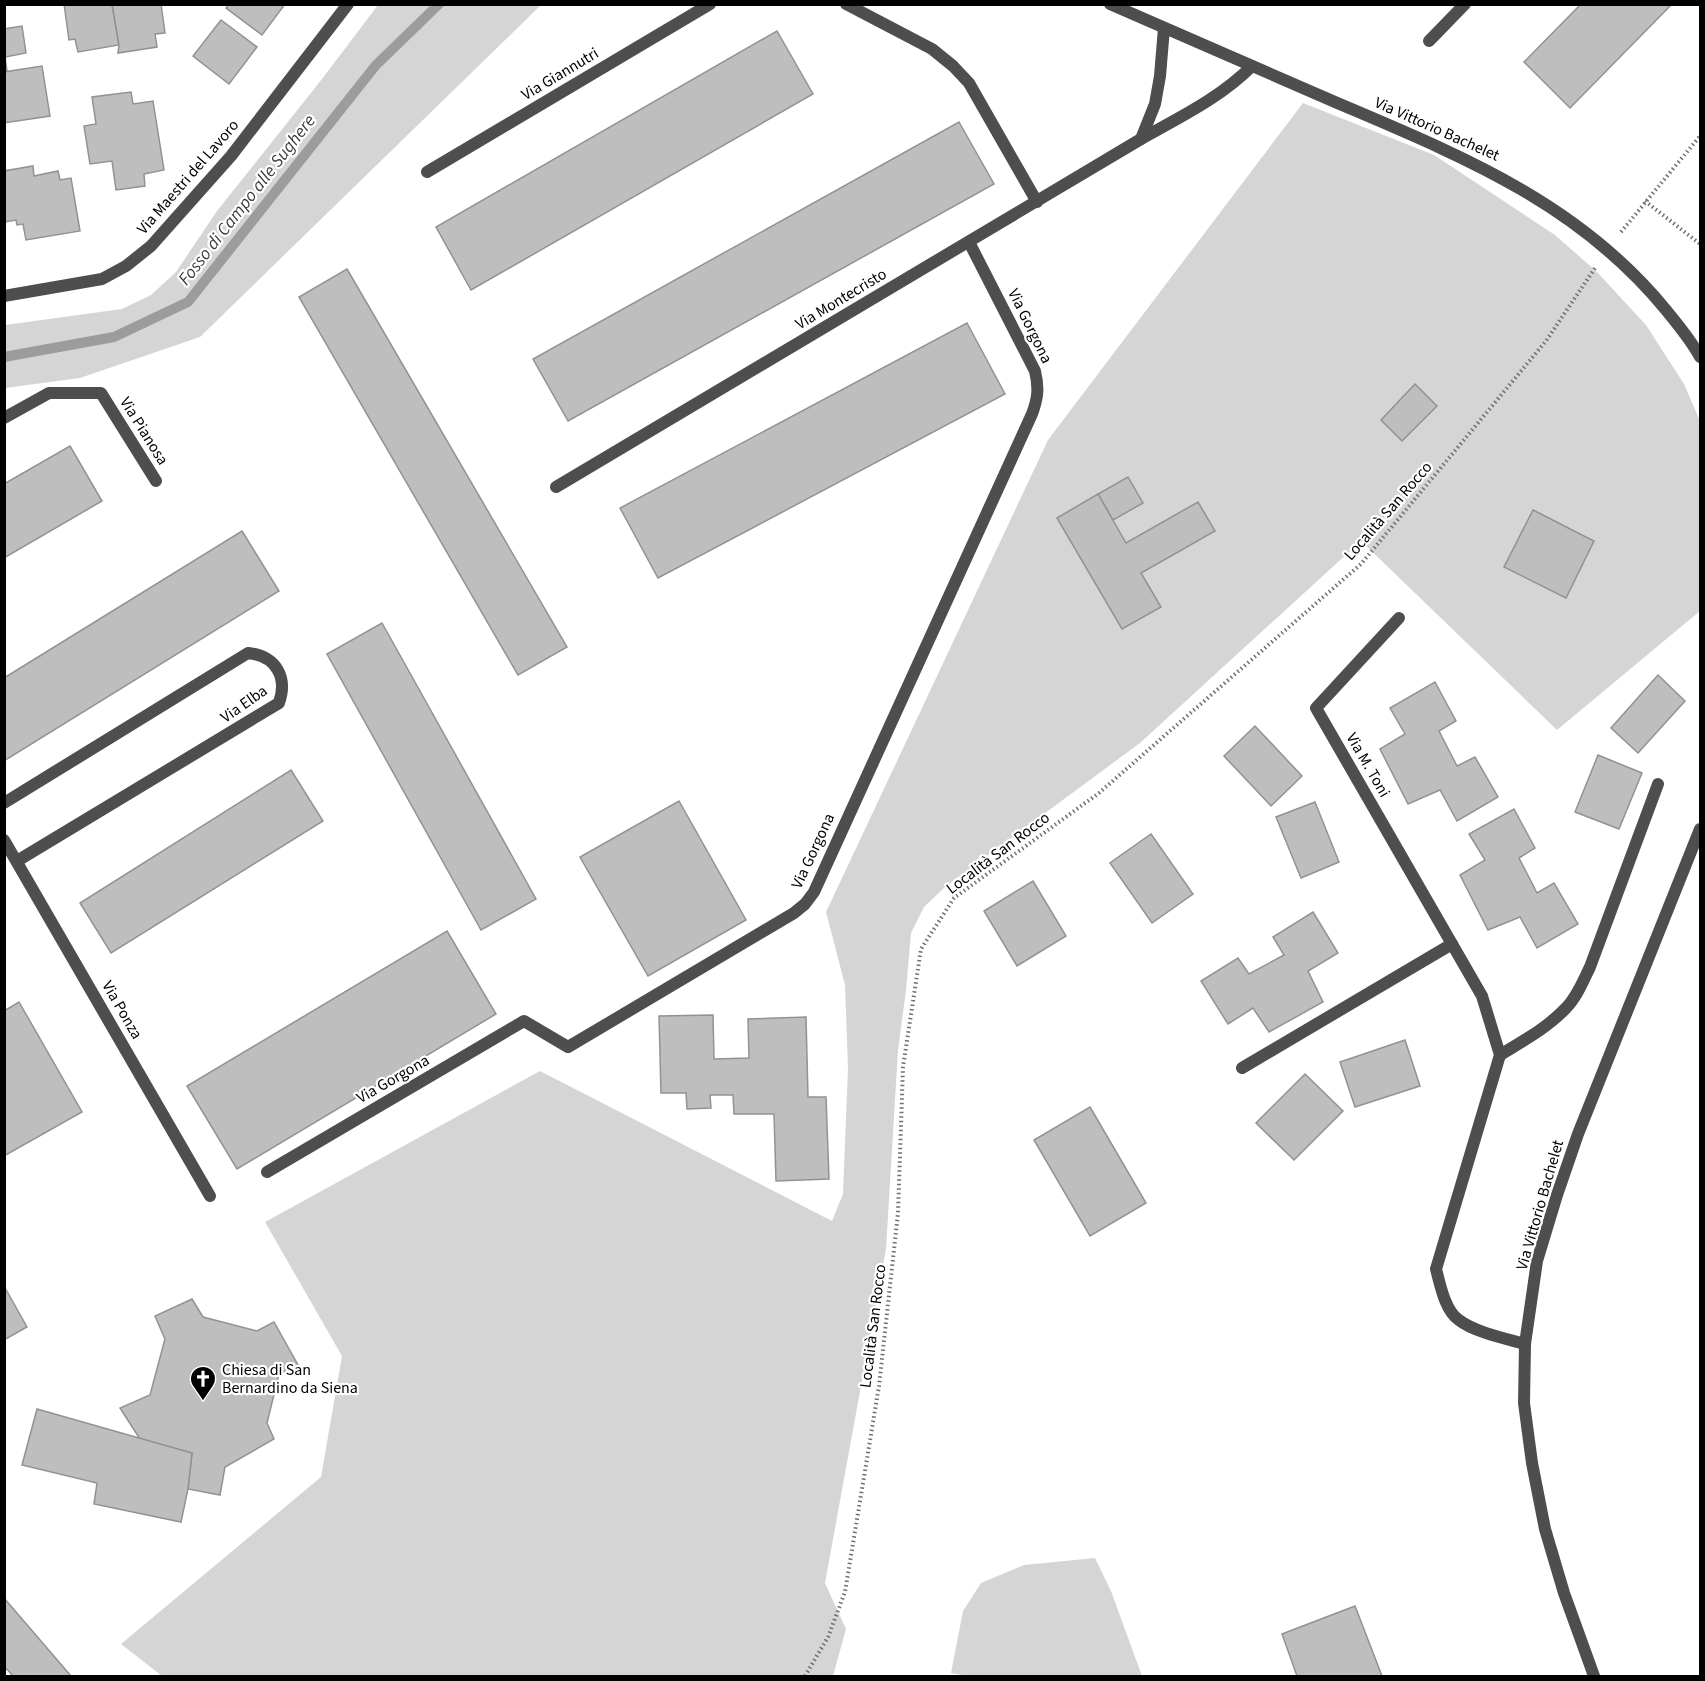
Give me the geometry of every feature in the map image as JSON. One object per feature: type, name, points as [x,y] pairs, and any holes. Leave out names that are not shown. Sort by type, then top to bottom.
[{"type":"street","name":"Via Maestri del Lavoro","points":[[4,296],[102,279],[126,266],[151,246],[231,156],[348,4]]},
{"type":"street","name":"Via Giannutri","points":[[427,172],[710,4]]},
{"type":"street","points":[[846,4],[932,49],[953,66],[969,83],[1036,202]]},
{"type":"street","name":"Via Vittorio Bachelet","points":[[1110,4],[1426,141],[1500,176],[1548,205],[1608,249],[1651,292],[1693,343],[1701,357]]},
{"type":"street","points":[[1429,41],[1465,4]]},
{"type":"street","points":[[1141,139],[1155,104],[1164,28]]},
{"type":"street","name":"Via Montecristo","points":[[556,487],[1198,107],[1237,81],[1252,66]]},
{"type":"street","name":"Via Gorgona","points":[[267,1172],[524,1021],[568,1047],[794,913],[810,898],[1038,398],[1039,386],[1035,371],[969,242]]},
{"type":"street","name":"Via Pianosa","points":[[4,418],[49,393],[101,393],[156,481]]},
{"type":"street","name":"Via M. Toni","points":[[1399,618],[1316,708],[1482,996],[1500,1055]]},
{"type":"street","name":"Via Elba","points":[[4,803],[248,653],[261,654],[270,660],[283,682],[283,693],[279,703],[17,861]]},
{"type":"street","points":[[1525,1344],[1489,1334],[1458,1320],[1444,1298],[1436,1269],[1500,1055],[1537,1032],[1567,1007],[1579,989],[1590,967],[1658,784]]},
{"type":"street","name":"Via Vittorio Bachelet","points":[[1594,1677],[1564,1593],[1542,1518],[1524,1403],[1525,1344],[1537,1261],[1557,1195],[1578,1134],[1701,829]]},
{"type":"street","name":"Via Ponza","points":[[4,840],[210,1196]]},
{"type":"street","points":[[1242,1068],[1452,944]]},
{"type":"path","name":"Località San Rocco","points":[[806,1677],[828,1637],[845,1593],[879,1386],[898,1213],[903,1068],[921,949],[954,898],[1099,793],[1361,564],[1546,341],[1608,249],[1645,201],[1701,136]]},
{"type":"path","points":[[1645,201],[1701,244]]},
{"type":"shaded area","points":[[378,5],[541,5],[200,337],[80,378],[5,388],[5,325],[122,309],[151,295],[176,272],[217,211]]},
{"type":"shaded area","points":[[1303,103],[1434,155],[1555,235],[1597,272],[1646,325],[1684,384],[1700,421],[1700,611],[1557,730],[1361,541],[1140,743],[945,887],[924,907],[911,933],[898,1050],[886,1249],[825,1583],[846,1629],[833,1676],[162,1676],[121,1644],[321,1477],[342,1356],[265,1222],[540,1071],[832,1221],[843,1194],[848,1067],[845,985],[826,912],[1048,440]]},
{"type":"shaded area","points":[[1095,1558],[1111,1591],[1142,1676],[968,1676],[951,1673],[963,1611],[981,1583],[1024,1565]]},
{"type":"building","points":[[64,4],[112,4],[119,45],[78,52],[75,39],[69,40]]},
{"type":"building","points":[[112,4],[161,4],[165,33],[155,34],[157,47],[118,53],[119,45]]},
{"type":"building","points":[[229,4],[285,4],[262,35],[226,8]]},
{"type":"building","points":[[1581,4],[1672,4],[1570,108],[1524,62]]},
{"type":"building","points":[[221,20],[257,47],[229,84],[193,56]]},
{"type":"building","points":[[22,26],[26,53],[5,57],[7,71],[4,72],[4,29]]},
{"type":"building","points":[[777,31],[813,94],[471,290],[436,227]]},
{"type":"building","points":[[42,66],[50,116],[4,123],[4,72]]},
{"type":"building","points":[[131,92],[133,104],[153,101],[164,170],[144,174],[145,186],[116,190],[112,161],[90,164],[84,126],[96,124],[92,97]]},
{"type":"building","points":[[959,122],[994,184],[568,421],[533,359]]},
{"type":"building","points":[[33,166],[34,176],[58,171],[60,180],[71,178],[80,231],[26,240],[23,224],[17,225],[16,220],[4,222],[4,171]]},
{"type":"building","points":[[347,269],[567,647],[518,675],[299,297]]},
{"type":"building","points":[[967,323],[1005,394],[658,578],[620,508]]},
{"type":"building","points":[[1415,384],[1437,406],[1402,441],[1381,420]]},
{"type":"building","points":[[70,446],[102,501],[4,558],[4,484]]},
{"type":"building","points":[[1128,477],[1143,503],[1113,520],[1098,494]]},
{"type":"building","points":[[1098,494],[1126,543],[1198,502],[1215,531],[1141,573],[1161,607],[1122,629],[1057,518]]},
{"type":"building","points":[[1533,510],[1594,541],[1566,598],[1504,567]]},
{"type":"building","points":[[242,531],[279,591],[4,761],[4,678]]},
{"type":"building","points":[[382,623],[536,899],[481,930],[327,654]]},
{"type":"building","points":[[1658,675],[1685,701],[1638,753],[1611,728]]},
{"type":"building","points":[[1435,682],[1456,721],[1439,731],[1457,766],[1475,757],[1498,797],[1457,821],[1440,790],[1408,804],[1380,749],[1405,734],[1390,708]]},
{"type":"building","points":[[1255,726],[1302,776],[1271,806],[1224,756]]},
{"type":"building","points":[[1598,755],[1642,773],[1619,829],[1575,812]]},
{"type":"building","points":[[291,770],[323,821],[111,953],[80,903]]},
{"type":"building","points":[[679,801],[746,920],[648,976],[580,857]]},
{"type":"building","points":[[1315,802],[1339,862],[1301,878],[1276,817]]},
{"type":"building","points":[[1514,809],[1535,848],[1519,858],[1537,893],[1554,883],[1578,924],[1537,948],[1520,917],[1488,930],[1460,875],[1485,860],[1469,834]]},
{"type":"building","points":[[1151,834],[1193,894],[1152,923],[1110,863]]},
{"type":"building","points":[[1033,881],[1066,936],[1017,966],[984,911]]},
{"type":"building","points":[[1313,912],[1338,953],[1308,971],[1323,1002],[1269,1032],[1253,1008],[1228,1024],[1201,981],[1238,958],[1249,974],[1284,955],[1273,937]]},
{"type":"building","points":[[447,931],[496,1014],[237,1169],[187,1086]]},
{"type":"building","points":[[19,1002],[82,1112],[4,1156],[4,1011]]},
{"type":"building","points":[[713,1015],[714,1059],[749,1058],[748,1019],[806,1017],[808,1097],[826,1097],[829,1179],[776,1181],[774,1114],[734,1114],[733,1095],[710,1095],[711,1108],[687,1109],[686,1093],[661,1093],[659,1016]]},
{"type":"building","points":[[1405,1040],[1420,1086],[1355,1107],[1340,1062]]},
{"type":"building","points":[[1305,1074],[1343,1111],[1294,1160],[1256,1123]]},
{"type":"building","points":[[1090,1107],[1146,1203],[1090,1236],[1034,1140]]},
{"type":"building","points":[[4,1286],[27,1327],[4,1340]]},
{"type":"building","name":"Chiesa di San Bernardino da Siena","points":[[192,1299],[203,1317],[257,1331],[274,1322],[298,1365],[279,1374],[267,1423],[274,1439],[225,1467],[220,1495],[188,1489],[192,1453],[140,1439],[120,1408],[150,1395],[165,1339],[155,1316]]},
{"type":"building","points":[[37,1409],[192,1453],[181,1522],[94,1504],[97,1483],[22,1465]]},
{"type":"building","points":[[4,1598],[71,1676],[13,1676],[4,1666]]},
{"type":"building","points":[[1355,1606],[1382,1676],[1297,1676],[1282,1634]]},
{"type":"waterway","name":"Fosso di Campo alle Sughere","points":[[4,357],[114,337],[188,302],[376,65],[439,4]]},
{"type":"place","name":"Chiesa di San Bernardino da Siena","points":[[203,1402]]}]
